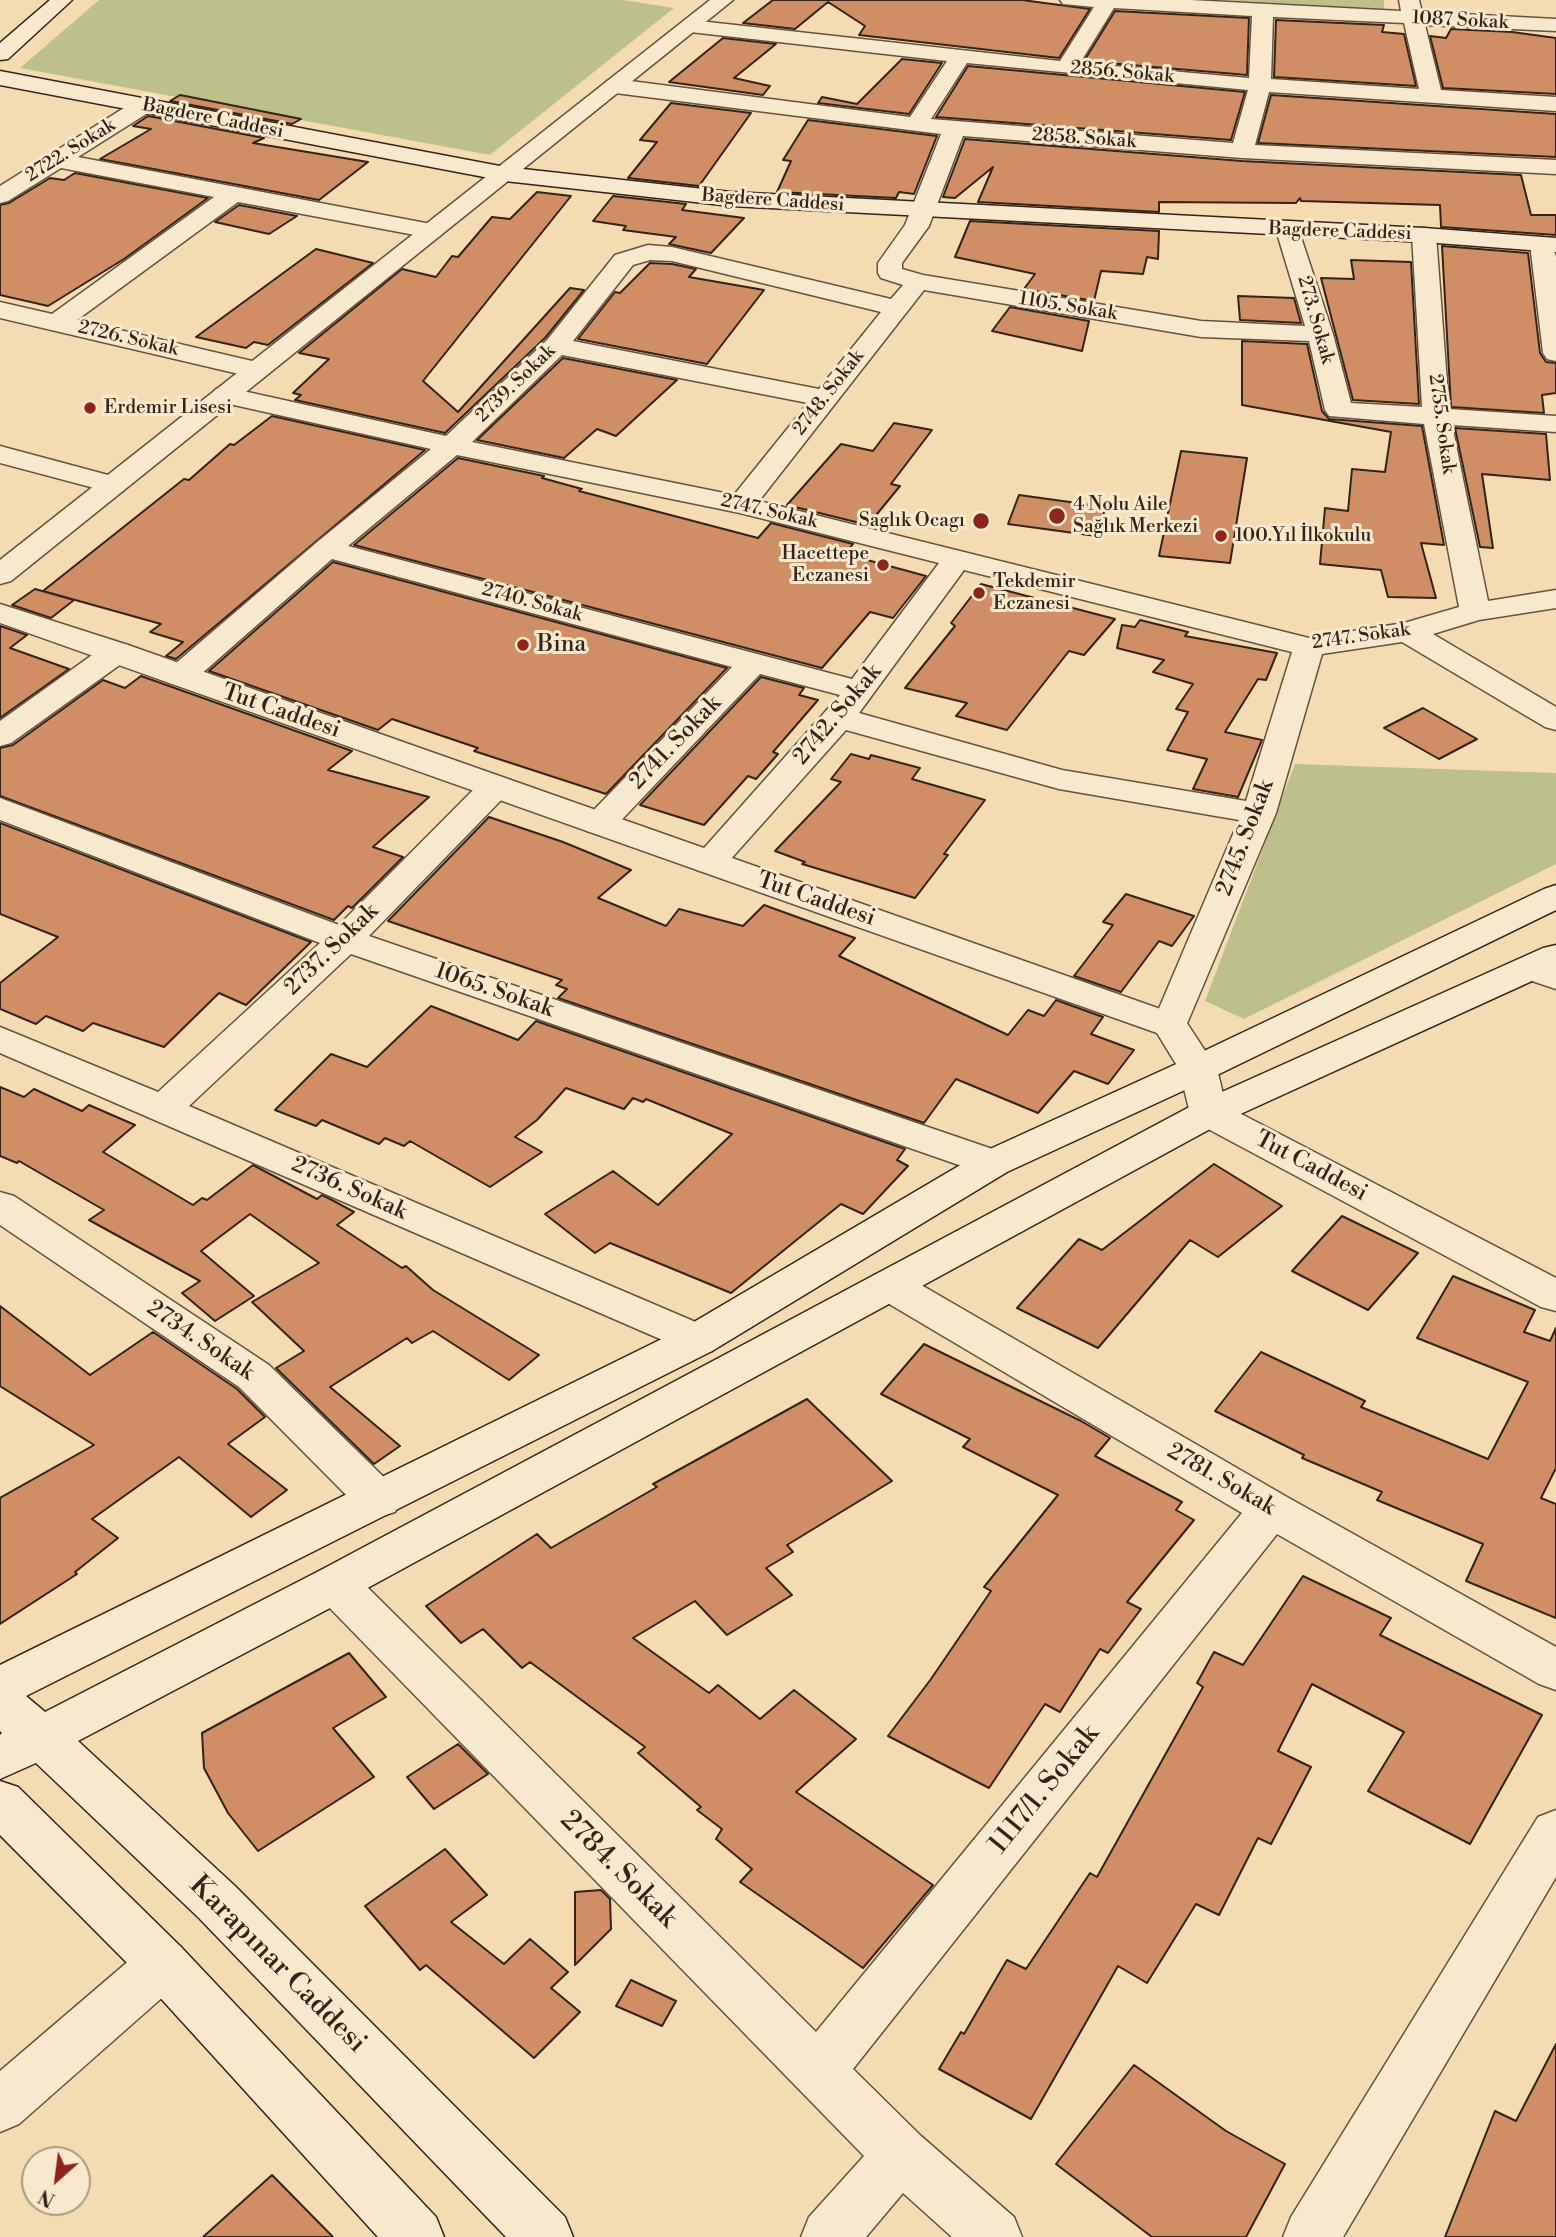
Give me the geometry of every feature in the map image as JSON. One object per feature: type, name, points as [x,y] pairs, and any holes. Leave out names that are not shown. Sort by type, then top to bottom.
[{"type":"street","points":[[0,54],[62,0]]},
{"type":"street","points":[[0,575],[723,0]]},
{"type":"street","name":"1087 Sokak","points":[[1070,0],[1106,4],[1194,3],[1263,10],[1412,9],[1556,25]]},
{"type":"street","points":[[1066,68],[1106,4]]},
{"type":"street","points":[[1412,9],[1432,97]]},
{"type":"street","points":[[1242,150],[1260,85],[1263,10]]},
{"type":"street","name":"2856. Sokak","points":[[690,26],[1066,68],[1260,85],[1556,104]]},
{"type":"street","points":[[915,126],[961,56]]},
{"type":"street","name":"Bagdere Caddesi","points":[[3,81],[505,174],[731,199],[1424,235],[1549,245]]},
{"type":"street","name":"2858. Sokak","points":[[615,86],[954,130],[1242,150],[1556,167]]},
{"type":"street","name":"2722. Sokak","points":[[0,196],[143,106]]},
{"type":"street","points":[[922,210],[954,130]]},
{"type":"street","points":[[56,160],[431,230]]},
{"type":"street","points":[[58,323],[233,194]]},
{"type":"street","name":"1105. Sokak","points":[[922,210],[917,226],[890,263],[890,273],[919,282],[1202,329],[1320,334]]},
{"type":"street","name":"273. Sokak","points":[[1288,230],[1320,334],[1339,410],[1436,415]]},
{"type":"street","name":"2755. Sokak","points":[[1424,235],[1436,415],[1475,612]]},
{"type":"street","points":[[1549,245],[1556,353]]},
{"type":"street","name":"2739. Sokak","points":[[180,676],[326,549],[452,446],[556,346],[624,260],[648,252],[672,254],[897,308]]},
{"type":"street","name":"2748. Sokak","points":[[741,505],[919,282]]},
{"type":"street","name":"2726. Sokak","points":[[0,310],[256,370]]},
{"type":"street","points":[[556,346],[826,398]]},
{"type":"street","name":"2747. Sokak","points":[[225,395],[452,446],[741,505],[1309,647],[1407,632],[1475,612],[1556,599]]},
{"type":"street","points":[[1436,415],[1556,424]]},
{"type":"street","points":[[0,454],[113,485]]},
{"type":"street","name":"2740. Sokak","points":[[326,549],[860,691]]},
{"type":"street","name":"2742. Sokak","points":[[709,863],[839,718],[957,559]]},
{"type":"street","name":"Tut Caddesi","points":[[0,614],[117,652],[1170,1025]]},
{"type":"street","points":[[1407,632],[1556,720]]},
{"type":"street","name":"2745. Sokak","points":[[1170,1025],[1259,813],[1309,647]]},
{"type":"street","points":[[0,736],[117,652]]},
{"type":"street","name":"2741. Sokak","points":[[599,824],[754,662]]},
{"type":"street","points":[[839,718],[1059,779],[1259,813]]},
{"type":"street","name":"2737. Sokak","points":[[164,1108],[345,940],[495,787]]},
{"type":"street","name":"1065. Sokak","points":[[0,808],[345,940],[993,1163]]},
{"type":"street","points":[[0,1688],[697,1340],[993,1163],[1198,1069],[1556,896]]},
{"type":"street","points":[[20,1747],[335,1584],[1209,1113],[1547,967]]},
{"type":"street","points":[[1170,1025],[1198,1069],[1209,1113]]},
{"type":"street","name":"2736. Sokak","points":[[0,1039],[697,1340]]},
{"type":"street","name":"Tut Caddesi","points":[[1209,1113],[1553,1290]]},
{"type":"street","name":"2734. Sokak","points":[[0,1206],[254,1376],[379,1500]]},
{"type":"street","name":"2781. Sokak","points":[[889,1284],[1271,1510],[1556,1670]]},
{"type":"street","name":"1117/1. Sokak","points":[[818,2071],[1271,1510]]},
{"type":"street","name":"2784. Sokak","points":[[335,1584],[901,2155],[993,2237]]},
{"type":"street","name":"Karapınar Caddesi","points":[[0,1703],[20,1747],[217,1902],[545,2237]]},
{"type":"street","points":[[0,1802],[163,1964],[416,2237]]},
{"type":"street","points":[[1311,2237],[1556,1832]]},
{"type":"street","points":[[0,2106],[163,1964]]},
{"type":"street","points":[[830,2237],[901,2155]]},
{"type":"green space","points":[[99,0],[623,0],[674,8],[490,155],[20,68]]},
{"type":"green space","points":[[1222,0],[1384,0],[1384,9]]},
{"type":"green space","points":[[1295,764],[1556,773],[1556,864],[1244,1019],[1205,1001]]},
{"type":"building","points":[[773,0],[1022,0],[1090,9],[1059,58],[859,35],[865,26],[828,2],[795,29],[743,23]]},
{"type":"building","points":[[1115,11],[1249,18],[1247,75],[1084,61]]},
{"type":"building","points":[[1276,20],[1384,25],[1382,32],[1404,34],[1416,86],[1274,77]]},
{"type":"building","points":[[1451,29],[1512,32],[1556,38],[1556,94],[1443,88],[1430,36],[1446,38]]},
{"type":"building","points":[[723,38],[776,44],[734,78],[770,86],[763,95],[669,82]]},
{"type":"building","points":[[902,59],[942,63],[909,114],[818,103],[822,97],[857,104]]},
{"type":"building","points":[[968,66],[1245,92],[1231,140],[936,117]]},
{"type":"building","points":[[180,95],[301,119],[292,124],[170,101]]},
{"type":"building","points":[[1271,95],[1556,114],[1556,157],[1258,143]]},
{"type":"building","points":[[671,103],[751,113],[699,186],[628,178],[657,142],[640,140]]},
{"type":"building","points":[[148,116],[264,138],[253,143],[368,162],[319,200],[100,159],[151,129],[133,126]]},
{"type":"building","points":[[808,120],[937,136],[914,194],[899,192],[896,198],[777,192],[791,161],[783,160]]},
{"type":"building","points":[[965,139],[1242,161],[1521,175],[1531,215],[1556,215],[1556,235],[1441,227],[1440,205],[1301,201],[1300,198],[1296,203],[1159,202],[1159,212],[978,202],[993,167],[955,198],[943,197]]},
{"type":"building","points":[[75,173],[208,198],[124,259],[48,306],[0,295],[0,205],[9,203],[50,178],[64,180]]},
{"type":"building","points":[[537,192],[571,196],[423,381],[458,412],[570,288],[584,290],[545,338],[445,433],[295,400],[301,395],[293,393],[329,359],[299,353],[402,269],[436,277],[452,256],[458,257],[492,217],[510,219]]},
{"type":"building","points":[[613,196],[686,204],[682,210],[744,218],[711,253],[669,244],[676,237],[623,230],[626,226],[593,221]]},
{"type":"building","points":[[239,205],[297,216],[269,234],[215,222]]},
{"type":"building","points":[[970,221],[1159,231],[1158,259],[1147,257],[1143,274],[1101,271],[1094,301],[1024,289],[1035,274],[955,257]]},
{"type":"building","points":[[1442,246],[1528,253],[1540,353],[1546,362],[1556,363],[1556,393],[1542,395],[1544,413],[1451,407]]},
{"type":"building","points":[[316,249],[373,263],[268,345],[254,342],[246,348],[196,337]]},
{"type":"building","points":[[1351,260],[1411,262],[1419,404],[1353,400],[1321,278],[1354,279]]},
{"type":"building","points":[[650,263],[696,269],[689,277],[764,290],[707,364],[578,339],[615,292],[620,293]]},
{"type":"building","points":[[1238,296],[1294,298],[1301,323],[1240,320]]},
{"type":"building","points":[[1010,307],[1089,321],[1082,351],[992,331]]},
{"type":"building","points":[[1242,341],[1307,344],[1322,411],[1329,419],[1422,426],[1444,545],[1421,543],[1436,598],[1388,597],[1381,570],[1320,564],[1325,508],[1348,511],[1352,469],[1385,472],[1391,432],[1242,405]]},
{"type":"building","points":[[563,358],[677,380],[616,436],[597,429],[564,458],[477,440]]},
{"type":"building","points":[[272,416],[425,450],[176,659],[166,656],[183,642],[150,632],[161,624],[43,591],[184,479],[189,480],[230,444],[234,445]]},
{"type":"building","points":[[894,423],[932,430],[891,484],[900,486],[868,525],[787,505],[841,444],[873,451]]},
{"type":"building","points":[[1455,428],[1546,434],[1550,480],[1482,474],[1493,548],[1480,547]]},
{"type":"building","points":[[1181,451],[1247,458],[1230,563],[1159,556]]},
{"type":"building","points":[[458,458],[544,476],[542,478],[582,489],[579,491],[758,538],[771,523],[853,544],[845,554],[926,576],[893,618],[870,612],[822,668],[354,545]]},
{"type":"building","name":"4 Nolu Aile Sağlık Merkezi","points":[[1019,495],[1106,507],[1096,536],[1008,524]]},
{"type":"building","points":[[333,562],[727,668],[606,794],[474,751],[478,748],[392,719],[378,730],[209,671]]},
{"type":"building","points":[[981,584],[1115,619],[1084,655],[1069,651],[1007,730],[956,716],[967,703],[905,688],[955,626],[951,623]]},
{"type":"building","points":[[35,589],[74,600],[51,618],[12,605]]},
{"type":"building","points":[[1140,620],[1188,632],[1185,636],[1277,653],[1266,680],[1258,679],[1225,732],[1262,740],[1238,797],[1193,789],[1207,759],[1167,750],[1188,712],[1176,709],[1193,684],[1153,672],[1164,660],[1117,648],[1122,625],[1135,627]]},
{"type":"building","points":[[0,626],[27,635],[10,648],[69,669],[0,718]]},
{"type":"building","points":[[141,676],[352,751],[328,770],[429,797],[373,847],[403,857],[352,908],[348,906],[334,920],[0,796],[0,748],[13,745],[103,680],[125,688]]},
{"type":"building","points":[[761,677],[804,688],[799,695],[818,700],[773,752],[778,754],[756,779],[748,776],[704,825],[640,805]]},
{"type":"building","points":[[1423,708],[1477,739],[1439,759],[1384,728]]},
{"type":"building","points":[[851,754],[869,759],[871,755],[920,768],[912,779],[985,800],[915,898],[802,864],[805,862],[775,851],[841,782],[831,779]]},
{"type":"building","points":[[489,817],[563,842],[631,870],[598,898],[666,926],[679,909],[743,926],[764,905],[855,938],[839,956],[1008,1035],[1028,1010],[1044,1016],[1056,1000],[1103,1017],[1091,1034],[1134,1050],[1108,1084],[1074,1071],[1038,1113],[956,1079],[924,1123],[558,998],[567,989],[556,985],[562,980],[388,921]]},
{"type":"building","points":[[0,823],[311,942],[246,1005],[219,993],[164,1047],[93,1023],[83,1031],[46,1016],[36,1024],[0,1009],[0,983],[58,937],[0,914]]},
{"type":"building","points":[[1126,894],[1194,916],[1172,946],[1159,941],[1121,992],[1074,976],[1113,925],[1103,922]]},
{"type":"building","points":[[431,1006],[518,1040],[536,1021],[905,1149],[897,1160],[908,1166],[863,1214],[841,1204],[731,1293],[610,1243],[595,1253],[545,1214],[613,1171],[658,1205],[732,1134],[646,1099],[643,1102],[633,1098],[624,1109],[566,1088],[537,1120],[515,1137],[542,1152],[490,1187],[410,1141],[404,1146],[385,1138],[379,1144],[322,1120],[316,1126],[275,1110],[331,1054],[367,1067]]},
{"type":"building","points":[[0,1087],[24,1097],[34,1089],[82,1111],[89,1105],[135,1125],[103,1152],[193,1205],[202,1198],[207,1200],[253,1165],[317,1199],[322,1195],[354,1212],[337,1225],[402,1268],[406,1266],[433,1290],[539,1355],[509,1380],[433,1331],[412,1343],[407,1338],[330,1387],[400,1446],[374,1464],[276,1368],[304,1351],[252,1302],[319,1263],[250,1214],[201,1251],[254,1296],[215,1321],[182,1293],[200,1281],[89,1220],[104,1210],[19,1161],[17,1163],[0,1156]]},
{"type":"building","points":[[1214,1164],[1282,1206],[1218,1257],[1190,1240],[1098,1348],[1017,1308],[1079,1239],[1102,1250]]},
{"type":"building","points":[[1342,1216],[1418,1253],[1368,1310],[1292,1271]]},
{"type":"building","points":[[1453,1276],[1535,1310],[1524,1332],[1550,1341],[1556,1328],[1556,1468],[1541,1498],[1556,1504],[1556,1618],[1466,1581],[1483,1544],[1377,1500],[1382,1492],[1302,1458],[1304,1455],[1215,1411],[1261,1352],[1365,1401],[1361,1407],[1488,1459],[1528,1382],[1417,1338]]},
{"type":"building","points":[[0,1306],[90,1375],[153,1332],[237,1389],[265,1417],[228,1444],[287,1490],[251,1517],[179,1457],[92,1519],[118,1538],[75,1572],[77,1574],[0,1624],[0,1498],[94,1445],[0,1386]]},
{"type":"building","points":[[924,1344],[1110,1438],[1095,1456],[1182,1502],[1176,1510],[1194,1520],[1127,1602],[1141,1609],[1108,1653],[1100,1649],[1060,1712],[1045,1704],[989,1788],[888,1736],[991,1591],[984,1587],[1058,1495],[963,1447],[970,1439],[881,1394]]},
{"type":"building","points":[[807,1399],[892,1481],[787,1545],[793,1552],[766,1568],[792,1595],[727,1635],[695,1601],[633,1638],[709,1693],[718,1685],[760,1719],[794,1690],[856,1739],[796,1792],[933,1885],[863,1968],[740,1882],[752,1869],[716,1839],[722,1829],[697,1810],[701,1807],[638,1753],[645,1747],[530,1662],[522,1668],[483,1629],[461,1643],[426,1606],[537,1534],[551,1548],[657,1487],[653,1484]]},
{"type":"building","points":[[1303,1576],[1391,1618],[1380,1635],[1542,1715],[1470,1844],[1368,1791],[1404,1732],[1312,1684],[1278,1751],[1311,1767],[1271,1844],[1258,1838],[1219,1915],[1196,1904],[1147,1983],[1118,1966],[1031,2119],[939,2069],[961,2032],[964,2034],[1007,1960],[1026,1969],[1090,1873],[1097,1877],[1203,1687],[1197,1683],[1214,1652],[1243,1665]]},
{"type":"building","points":[[349,1653],[386,1697],[333,1728],[374,1777],[258,1851],[228,1813],[204,1768],[202,1733]]},
{"type":"building","points":[[458,1744],[488,1774],[434,1809],[407,1777]]},
{"type":"building","points":[[445,1849],[487,1895],[451,1922],[504,1964],[530,1939],[568,1972],[551,1988],[580,2012],[534,2058],[426,1965],[420,1970],[365,1906]]},
{"type":"building","points":[[601,1890],[610,1899],[611,1929],[575,1965],[575,1892]]},
{"type":"building","points":[[631,1980],[676,2001],[662,2026],[616,2006]]},
{"type":"building","points":[[1556,2044],[1556,2237],[1445,2237],[1495,2111],[1516,2121]]},
{"type":"building","points":[[1134,2065],[1226,2131],[1285,2164],[1246,2237],[1152,2237],[1056,2164]]},
{"type":"building","points":[[272,2175],[333,2237],[203,2237]]},
{"type":"place","name":"Erdemir Lisesi","points":[[90,408]]},
{"type":"place","name":"4 Nolu Aile Sağlık Merkezi","points":[[1057,516]]},
{"type":"place","name":"Saglık Ocagı","points":[[981,521]]},
{"type":"place","name":"100.Yıl İlkokulu","points":[[1221,536]]},
{"type":"place","name":"Hacettepe Eczanesi","points":[[883,565]]},
{"type":"place","name":"Tekdemir Eczanesi","points":[[979,593]]},
{"type":"place","name":"Bina","points":[[523,645]]}]
